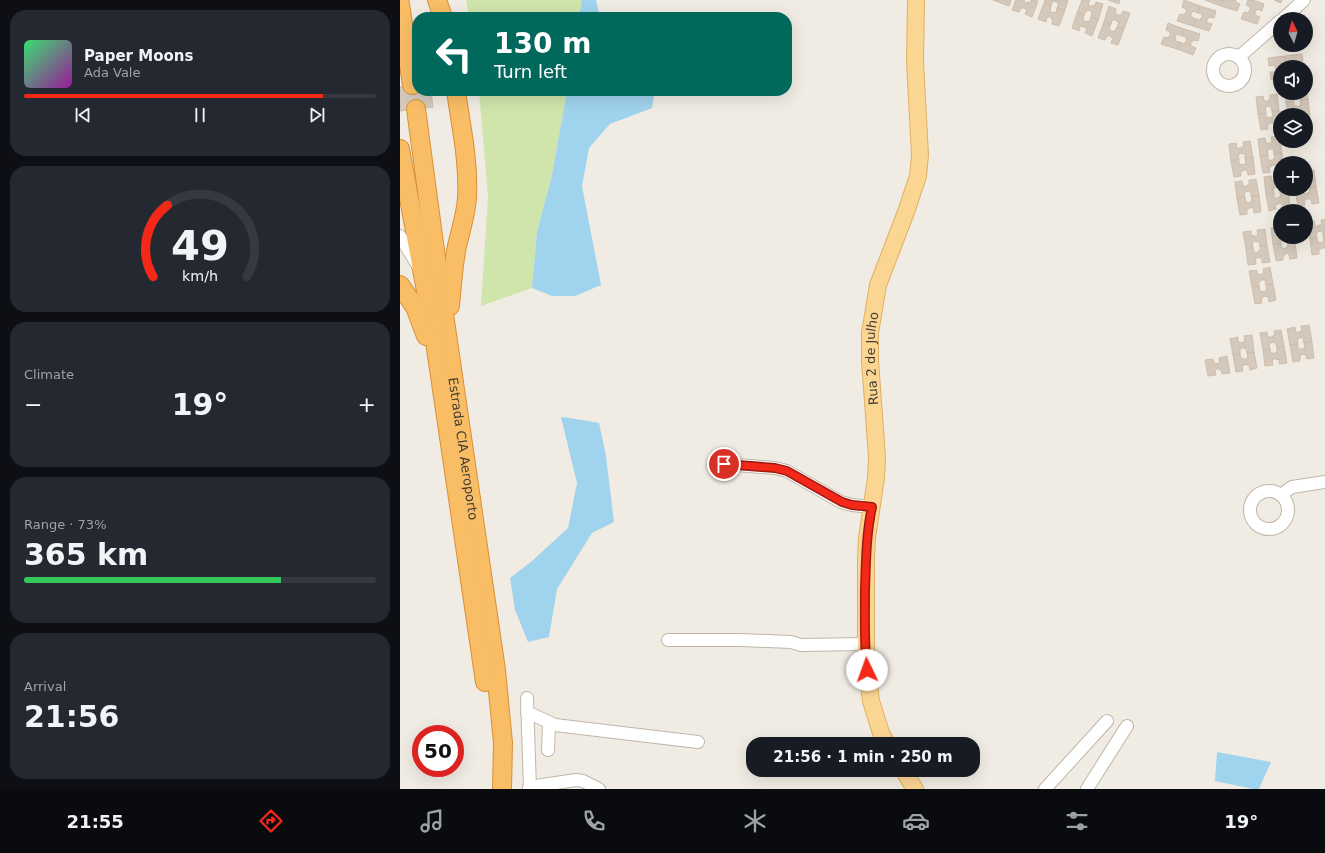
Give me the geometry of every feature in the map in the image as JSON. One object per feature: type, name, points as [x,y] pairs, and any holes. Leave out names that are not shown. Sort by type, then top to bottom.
[{"type":"highway","points":[[437,0],[441,12]]},
{"type":"highway","points":[[400,4],[412,85]]},
{"type":"highway","points":[[448,337],[454,262],[464,219],[468,182],[467,164],[457,96]]},
{"type":"highway","name":"Estrada CIA Aeroporto","points":[[416,109],[437,266],[488,607],[501,722],[503,756],[502,789]]},
{"type":"highway","name":"Estrada CIA Aeroporto","points":[[400,149],[442,387],[483,670],[491,743],[490,789]]},
{"type":"highway","points":[[400,285],[415,308],[421,322],[442,387]]},
{"type":"highway","points":[[501,722],[508,737],[511,751],[512,789]]},
{"type":"main road","name":"Rua 2 de Julho","points":[[883,737],[871,701],[865,644],[867,538],[876,478],[877,458],[870,368],[870,333],[878,285],[918,176],[920,155],[915,62],[916,0]]},
{"type":"main road","points":[[907,777],[915,789]]},
{"type":"street","points":[[1291,12],[1304,0]]},
{"type":"street","points":[[1239,57],[1273,27]]},
{"type":"street","points":[[400,236],[423,274]]},
{"type":"street","points":[[724,464],[775,468],[787,471],[842,502],[852,505],[872,507]]},
{"type":"street","points":[[1281,495],[1292,487],[1325,482]]},
{"type":"street","points":[[668,640],[740,640],[791,642],[801,645],[865,644]]},
{"type":"street","points":[[527,698],[530,788],[576,780],[583,781],[599,789]]},
{"type":"street","points":[[528,712],[550,724],[698,742]]},
{"type":"street","points":[[1045,789],[1107,721]]},
{"type":"street","points":[[548,750],[550,724]]},
{"type":"street","points":[[1087,789],[1127,726]]},
{"type":"green space","points":[[466,0],[582,0],[580,12],[468,12]]},
{"type":"green space","points":[[479,96],[566,96],[552,175],[537,232],[532,288],[481,306],[488,197]]},
{"type":"water","points":[[582,0],[596,0],[599,12],[580,12]]},
{"type":"water","points":[[566,96],[654,96],[652,108],[610,124],[589,148],[582,186],[601,285],[575,296],[552,296],[532,288],[537,232],[552,175]]},
{"type":"water","points":[[561,417],[599,423],[606,456],[614,522],[592,533],[557,589],[549,637],[528,642],[515,610],[510,578],[532,561],[568,528],[577,483]]},
{"type":"water","points":[[1217,752],[1271,762],[1259,789],[1215,781]]},
{"type":"building","points":[[993,0],[1011,0],[1009,6]]},
{"type":"building","points":[[1016,0],[1024,0],[1027,4],[1027,2],[1030,3],[1031,0],[1038,1],[1032,17],[1025,14],[1027,10],[1025,8],[1021,8],[1019,12],[1012,10]]},
{"type":"building","points":[[1045,0],[1068,0],[1065,10],[1057,8],[1059,3],[1057,2],[1053,1],[1051,6],[1044,3]]},
{"type":"building","points":[[1082,0],[1090,0],[1088,4],[1092,7],[1093,5],[1095,6],[1096,2],[1103,4],[1098,20],[1091,17],[1092,13],[1089,10],[1086,11],[1084,15],[1077,13]]},
{"type":"building","points":[[1108,0],[1120,0],[1119,4]]},
{"type":"building","points":[[1184,0],[1200,6],[1198,13],[1193,11],[1191,13],[1191,17],[1196,19],[1193,26],[1177,21],[1180,14],[1184,15],[1187,11],[1182,7]]},
{"type":"building","points":[[1205,0],[1223,0],[1221,6]]},
{"type":"building","points":[[1223,0],[1236,0],[1235,2],[1240,4],[1237,11],[1221,6]]},
{"type":"building","points":[[1248,0],[1253,0],[1264,4],[1262,11],[1257,9],[1255,11],[1255,15],[1260,17],[1257,24],[1241,19],[1244,12],[1248,13],[1250,11],[1250,7],[1246,5]]},
{"type":"building","points":[[1274,0],[1282,0],[1281,3]]},
{"type":"building","points":[[1044,3],[1051,6],[1050,10],[1053,13],[1056,13],[1057,8],[1065,10],[1059,26],[1052,24],[1052,17],[1047,17],[1046,22],[1038,19]]},
{"type":"building","points":[[1109,6],[1116,9],[1116,15],[1121,15],[1123,11],[1130,13],[1124,29],[1117,27],[1119,22],[1116,21],[1117,20],[1112,20],[1111,24],[1104,22]]},
{"type":"building","points":[[1200,6],[1216,11],[1214,18],[1207,18],[1207,23],[1212,24],[1209,31],[1193,26],[1196,19],[1202,19],[1202,14],[1198,13]]},
{"type":"building","points":[[1077,13],[1084,15],[1083,20],[1086,22],[1089,22],[1091,17],[1098,20],[1092,36],[1085,33],[1087,29],[1085,27],[1080,26],[1079,31],[1072,28]]},
{"type":"building","points":[[1104,22],[1111,24],[1109,29],[1113,32],[1117,27],[1124,29],[1118,45],[1111,43],[1113,38],[1111,36],[1107,36],[1105,40],[1098,38]]},
{"type":"building","points":[[1168,23],[1184,29],[1182,36],[1177,34],[1174,38],[1176,38],[1175,41],[1180,42],[1177,49],[1161,44],[1164,37],[1170,37],[1170,32],[1166,30]]},
{"type":"building","points":[[1184,29],[1200,34],[1198,41],[1191,41],[1191,46],[1196,48],[1193,55],[1177,49],[1180,42],[1184,44],[1187,40],[1186,37],[1182,36]]},
{"type":"building","points":[[1302,54],[1303,60],[1286,60],[1285,56]]},
{"type":"building","points":[[1285,56],[1286,60],[1273,60],[1273,65],[1269,66],[1268,58]]},
{"type":"building","points":[[1270,72],[1273,72],[1273,80],[1271,80]]},
{"type":"building","points":[[412,85],[412,96],[432,96],[433,107],[400,111],[400,87]]},
{"type":"building","points":[[1270,95],[1273,95],[1273,100],[1278,100],[1279,108],[1273,108],[1272,111],[1271,107],[1267,106],[1265,108],[1266,113],[1258,114],[1256,97],[1263,96],[1264,101],[1268,101],[1270,100]]},
{"type":"building","points":[[1286,100],[1294,100],[1294,101],[1286,103]]},
{"type":"building","points":[[1300,100],[1308,100],[1309,108],[1287,108],[1286,103],[1294,101],[1294,106],[1297,107],[1301,105]]},
{"type":"building","points":[[1266,113],[1266,117],[1273,116],[1273,123],[1267,124],[1268,129],[1261,130],[1258,114]]},
{"type":"building","points":[[1271,137],[1273,137],[1273,148],[1281,148],[1282,153],[1274,154],[1273,149],[1269,149],[1267,150],[1268,155],[1260,156],[1258,139],[1265,138],[1266,143],[1268,144],[1272,142]]},
{"type":"building","points":[[1250,141],[1253,157],[1245,158],[1245,154],[1240,153],[1238,155],[1239,159],[1231,161],[1229,144],[1236,143],[1237,148],[1242,148],[1241,147],[1244,147],[1243,142]]},
{"type":"building","points":[[1282,153],[1282,156],[1274,156],[1274,154]]},
{"type":"building","points":[[1268,155],[1268,160],[1273,160],[1273,165],[1269,167],[1270,172],[1263,173],[1260,156]]},
{"type":"building","points":[[1253,157],[1255,174],[1248,175],[1247,170],[1243,170],[1241,171],[1241,176],[1234,177],[1231,161],[1239,159],[1239,164],[1244,165],[1246,163],[1245,158]]},
{"type":"building","points":[[1313,170],[1316,186],[1313,187]]},
{"type":"building","points":[[1271,176],[1273,193],[1266,194],[1264,177]]},
{"type":"building","points":[[1256,179],[1259,195],[1251,196],[1251,192],[1246,191],[1244,193],[1245,197],[1237,198],[1235,182],[1242,181],[1243,186],[1248,186],[1249,180]]},
{"type":"building","points":[[1316,186],[1319,203],[1312,204],[1311,199],[1306,199],[1304,200],[1305,204],[1298,204],[1296,196],[1313,196],[1313,187]]},
{"type":"building","points":[[1273,193],[1274,198],[1289,196],[1290,204],[1273,204],[1273,210],[1269,211],[1266,194]]},
{"type":"building","points":[[1259,195],[1261,212],[1254,213],[1253,208],[1249,207],[1249,209],[1247,209],[1247,214],[1240,215],[1237,198],[1245,197],[1246,202],[1250,203],[1252,201],[1251,196]]},
{"type":"building","points":[[1325,219],[1325,236],[1323,237],[1323,232],[1318,231],[1316,233],[1317,238],[1313,239],[1313,221],[1315,226],[1320,226],[1319,225],[1322,225],[1321,220]]},
{"type":"building","points":[[1271,228],[1273,228],[1273,244]]},
{"type":"building","points":[[1265,229],[1267,245],[1260,246],[1259,242],[1256,241],[1252,243],[1253,247],[1246,249],[1243,232],[1251,231],[1251,236],[1254,235],[1254,237],[1258,235],[1257,230]]},
{"type":"building","points":[[1325,236],[1325,248],[1319,249],[1319,254],[1312,255],[1311,244],[1313,244],[1313,239],[1317,238],[1318,242],[1322,243],[1324,241],[1323,237]]},
{"type":"building","points":[[1273,244],[1281,244],[1282,248],[1286,249],[1286,247],[1288,247],[1287,244],[1295,244],[1297,258],[1290,259],[1289,254],[1285,253],[1285,255],[1283,255],[1283,260],[1276,261]]},
{"type":"building","points":[[1267,245],[1270,262],[1262,263],[1262,258],[1259,257],[1255,259],[1256,264],[1248,265],[1246,249],[1253,247],[1254,252],[1258,253],[1258,251],[1260,251],[1260,246]]},
{"type":"building","points":[[1270,267],[1273,284],[1266,285],[1265,280],[1260,280],[1259,286],[1252,287],[1249,271],[1257,270],[1257,274],[1260,275],[1264,273],[1263,269]]},
{"type":"building","points":[[1273,284],[1276,300],[1269,302],[1268,297],[1263,296],[1263,298],[1261,298],[1262,303],[1255,304],[1252,287],[1259,286],[1260,291],[1263,292],[1267,290],[1266,285]]},
{"type":"building","points":[[1309,325],[1312,342],[1304,343],[1303,338],[1299,337],[1299,339],[1297,339],[1298,344],[1290,345],[1287,329],[1295,327],[1296,332],[1300,333],[1300,331],[1302,331],[1301,326]]},
{"type":"building","points":[[1281,330],[1284,346],[1277,348],[1276,343],[1273,342],[1269,344],[1270,349],[1263,350],[1260,333],[1267,332],[1268,337],[1273,337],[1272,336],[1275,336],[1274,331]]},
{"type":"building","points":[[1252,335],[1254,352],[1247,353],[1246,348],[1244,349],[1244,347],[1240,349],[1240,354],[1233,355],[1230,339],[1238,337],[1238,342],[1243,343],[1245,341],[1244,336]]},
{"type":"building","points":[[1312,342],[1314,358],[1307,359],[1306,355],[1302,354],[1300,356],[1300,361],[1293,362],[1290,345],[1298,344],[1298,349],[1303,349],[1305,348],[1304,343]]},
{"type":"building","points":[[1284,346],[1287,363],[1279,364],[1279,359],[1276,360],[1276,358],[1272,360],[1273,365],[1265,366],[1263,350],[1270,349],[1271,353],[1273,354],[1277,352],[1277,348]]},
{"type":"building","points":[[1254,352],[1257,368],[1250,370],[1249,365],[1247,364],[1242,366],[1243,371],[1236,372],[1233,355],[1240,354],[1241,359],[1243,358],[1244,360],[1248,358],[1247,353]]},
{"type":"building","points":[[1227,356],[1230,373],[1222,374],[1221,369],[1219,370],[1219,368],[1215,370],[1216,375],[1208,376],[1205,360],[1213,359],[1214,363],[1218,364],[1220,362],[1219,358]]},
{"type":"tunnel","points":[[414,96],[416,109]]},
{"type":"route","points":[[724,464],[775,468],[787,471],[842,502],[852,505],[872,507],[867,538],[866,559],[865,631],[867,670]]}]
